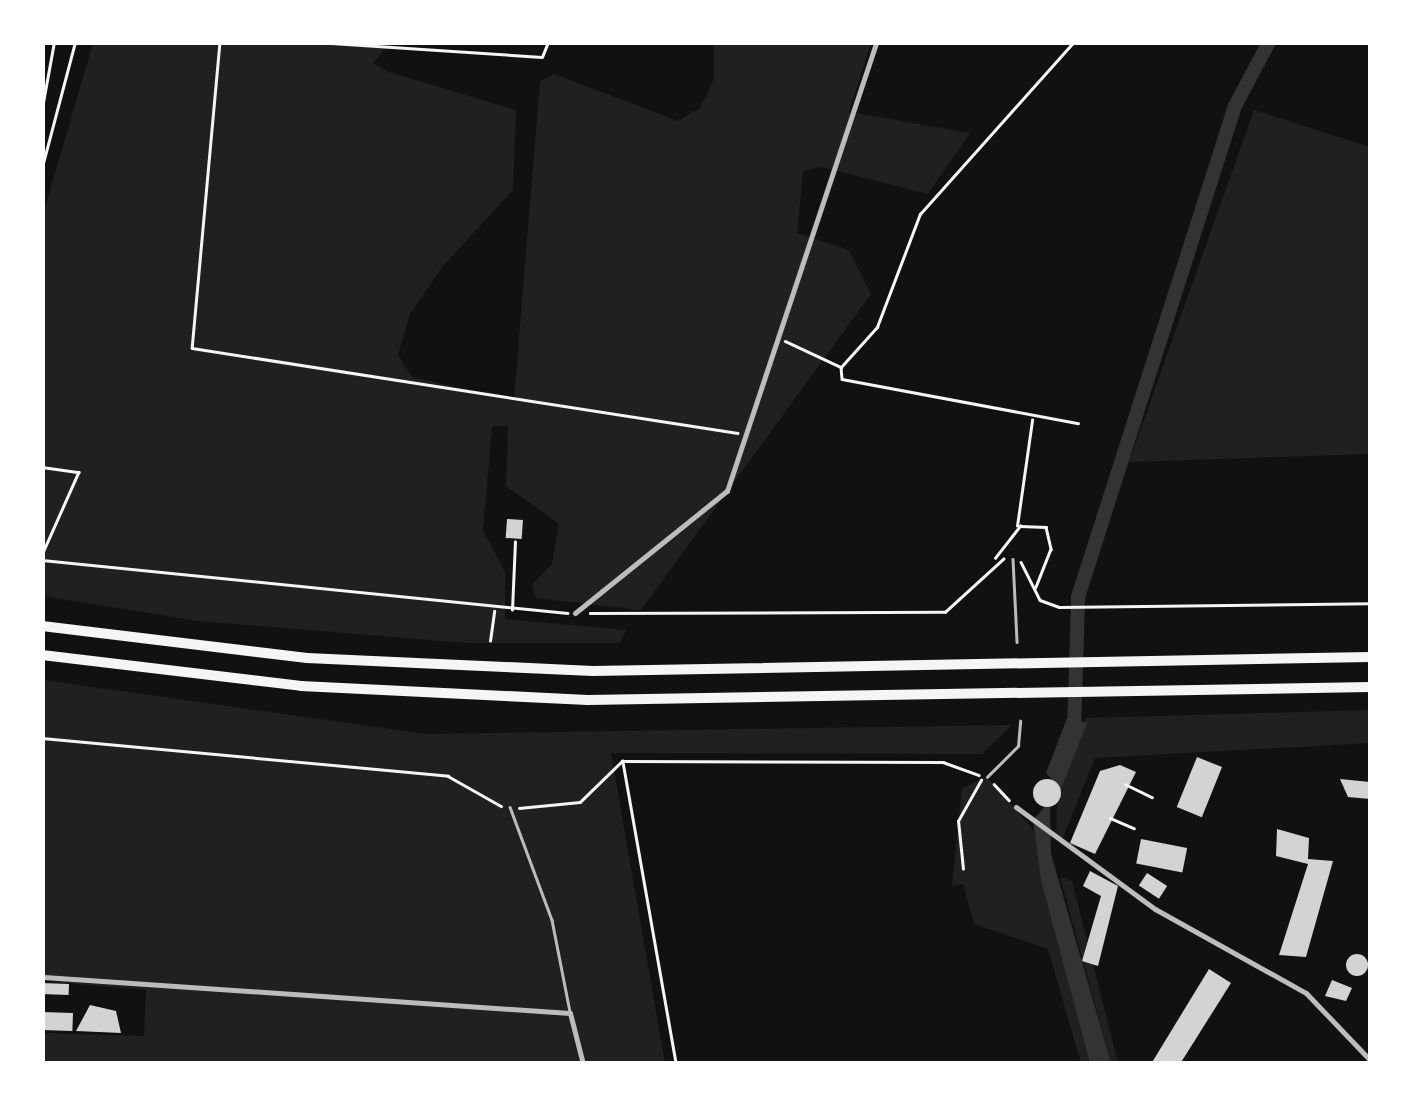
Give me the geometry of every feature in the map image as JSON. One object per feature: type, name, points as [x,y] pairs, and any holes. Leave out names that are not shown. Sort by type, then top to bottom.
[{"type":"highway","points":[[42,626],[450,666],[1006,667],[1370,658]]},
{"type":"highway","points":[[42,655],[445,695],[1007,697],[1370,687]]},
{"type":"street","points":[[575,614],[710,512],[750,436],[782,339],[809,226],[876,42]]},
{"type":"street","points":[[1016,808],[1031,827],[1306,992],[1370,1060]]},
{"type":"street","points":[[44,977],[570,1013],[583,1064]]},
{"type":"lane","points":[[1013,559],[1017,642]]},
{"type":"lane","points":[[987,777],[1018,746],[1020,721]]},
{"type":"lane","points":[[510,807],[552,920],[570,1013]]},
{"type":"path","points":[[42,108],[54,42]]},
{"type":"path","points":[[42,167],[75,42]]},
{"type":"path","points":[[220,42],[192,348],[750,436]]},
{"type":"path","points":[[316,42],[542,58],[548,42]]},
{"type":"path","points":[[1074,42],[920,214],[877,327],[841,367],[842,379],[1078,424]]},
{"type":"path","points":[[782,339],[841,367]]},
{"type":"path","points":[[1017,530],[1032,418]]},
{"type":"path","points":[[42,467],[80,472],[42,558],[171,566],[494,609],[575,614],[945,612],[1017,530],[1034,523],[1052,537],[1035,588]]},
{"type":"path","points":[[512,610],[516,542]]},
{"type":"path","points":[[995,558],[1013,559],[1035,588],[1059,607],[1370,602]]},
{"type":"path","points":[[490,642],[494,609]]},
{"type":"path","points":[[42,738],[448,776]]},
{"type":"path","points":[[622,761],[676,1064]]},
{"type":"path","points":[[580,802],[622,761],[944,762],[987,777],[1016,808]]},
{"type":"path","points":[[962,869],[961,806],[987,777]]},
{"type":"path","points":[[1125,784],[1152,797]]},
{"type":"path","points":[[42,805],[42,862]]},
{"type":"path","points":[[1110,818],[1134,828]]},
{"type":"shaded area","points":[[93,43],[389,43],[373,63],[386,71],[516,110],[513,190],[443,266],[410,314],[398,355],[412,377],[514,400],[540,81],[554,74],[678,121],[700,108],[714,79],[714,43],[871,43],[849,112],[970,133],[928,194],[822,167],[803,171],[797,233],[849,250],[871,294],[641,610],[536,598],[532,585],[552,564],[559,524],[506,486],[508,425],[492,427],[483,530],[505,572],[505,619],[626,630],[620,643],[466,643],[198,621],[43,596],[42,218]]},
{"type":"shaded area","points":[[1254,110],[1370,147],[1370,454],[1129,462]]},
{"type":"shaded area","points":[[43,680],[427,734],[1012,725],[982,754],[611,753],[665,1063],[43,1064],[43,1033],[144,1036],[146,990],[43,981]]},
{"type":"shaded area","points":[[1370,710],[1370,743],[1095,758],[1063,838],[1056,837],[1057,800],[1086,718]]},
{"type":"shaded area","points":[[1067,718],[1087,723],[1061,789],[1046,773]]},
{"type":"shaded area","points":[[987,777],[1034,831],[1090,1063],[1081,1063],[1048,949],[974,924],[963,884],[952,886],[962,788]]},
{"type":"shaded area","points":[[1050,801],[1051,854],[1111,1063],[1090,1063],[1041,880],[1033,820]]},
{"type":"shaded area","points":[[1060,877],[1072,881],[1118,1063],[1111,1063]]},
{"type":"building","points":[[507,519],[523,520],[522,539],[506,538]]},
{"type":"building","points":[[1197,757],[1222,767],[1202,817],[1177,807]]},
{"type":"building","points":[[1120,765],[1136,772],[1095,854],[1070,843],[1100,771]]},
{"type":"building","points":[[1047,779],[1057,783],[1061,793],[1057,803],[1047,807],[1037,803],[1033,793],[1037,783]]},
{"type":"building","points":[[1340,779],[1370,782],[1370,799],[1348,797]]},
{"type":"building","points":[[1277,829],[1309,838],[1308,859],[1333,861],[1306,957],[1279,955],[1308,864],[1276,856]]},
{"type":"building","points":[[1141,839],[1187,848],[1182,873],[1136,864]]},
{"type":"building","points":[[1090,871],[1118,886],[1098,966],[1082,961],[1101,896],[1083,886]]},
{"type":"building","points":[[1147,873],[1167,886],[1159,899],[1139,886]]},
{"type":"building","points":[[1357,954],[1365,957],[1365,973],[1357,976],[1349,973],[1346,965],[1349,957]]},
{"type":"building","points":[[1209,969],[1231,983],[1180,1064],[1151,1064]]},
{"type":"building","points":[[1332,980],[1352,988],[1346,1001],[1325,996]]},
{"type":"building","points":[[42,983],[69,984],[69,995],[42,994]]},
{"type":"building","points":[[90,1005],[116,1011],[121,1033],[76,1031]]},
{"type":"building","points":[[42,1012],[73,1013],[72,1031],[42,1030]]},
{"type":"waterway","points":[[1074,734],[1078,597],[1235,106],[1269,42]]}]
